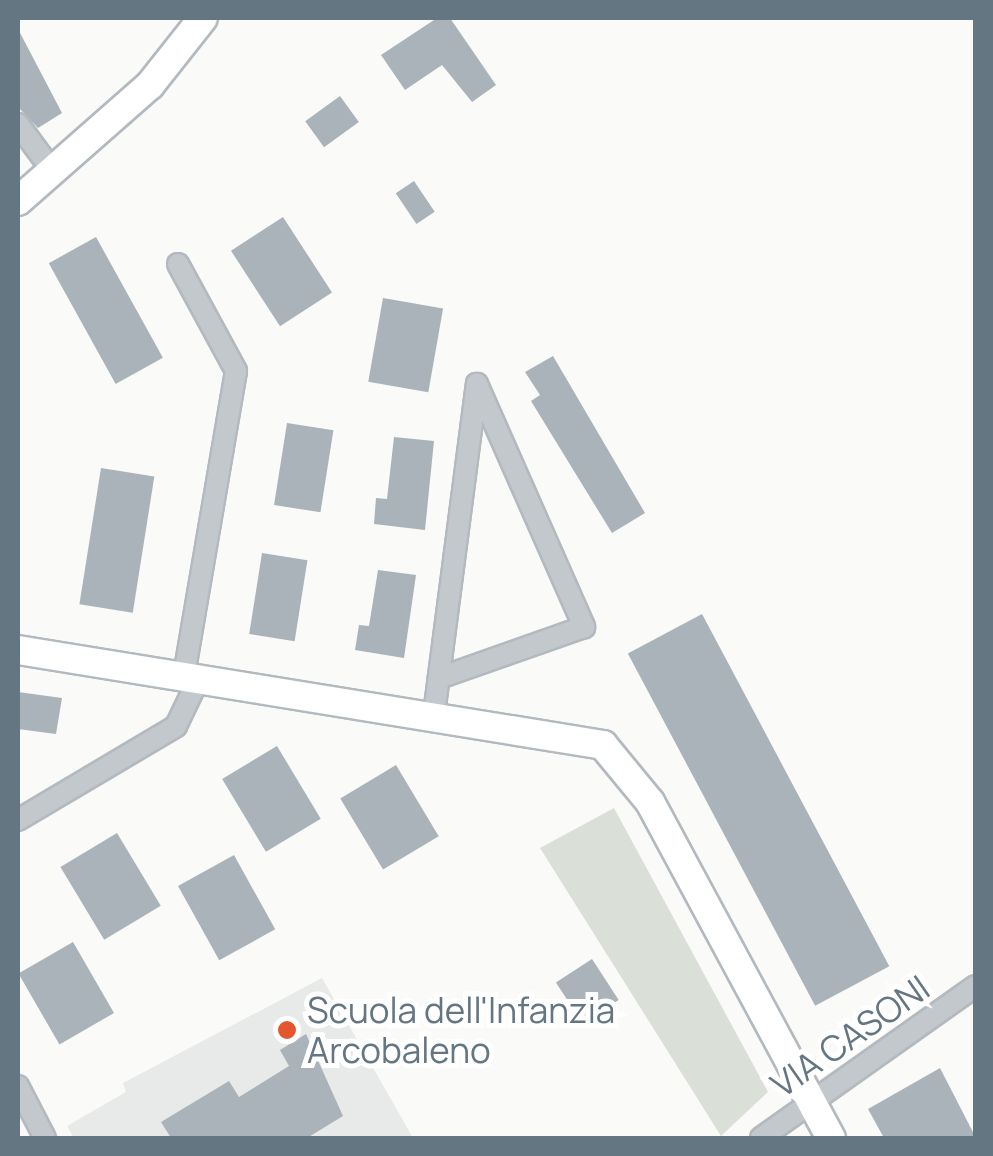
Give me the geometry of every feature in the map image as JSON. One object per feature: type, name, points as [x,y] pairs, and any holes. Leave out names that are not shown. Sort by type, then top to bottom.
[{"type":"street","points":[[18,201],[150,85],[203,18]]},
{"type":"street","points":[[18,124],[54,173]]},
{"type":"street","points":[[18,820],[176,726],[192,677],[236,370],[178,264]]},
{"type":"street","points":[[434,714],[476,384],[584,627],[439,678]]},
{"type":"street","points":[[18,650],[580,739],[621,757],[831,1138]]},
{"type":"street","name":"VIA CASONI","points":[[761,1138],[976,986]]},
{"type":"street","points":[[18,1086],[46,1138]]},
{"type":"shaded area","points":[[614,808],[768,1092],[721,1136],[540,848]]},
{"type":"shaded area","name":"Scuola dell'Infanzia Arcobaleno","points":[[322,978],[413,1138],[74,1138],[67,1126],[126,1092],[123,1083]]},
{"type":"building","points":[[437,18],[450,18],[496,85],[472,102],[442,65],[405,90],[381,55]]},
{"type":"building","points":[[18,29],[62,113],[38,128],[18,107]]},
{"type":"building","points":[[340,96],[359,122],[324,147],[305,121]]},
{"type":"building","points":[[414,181],[435,212],[416,224],[396,193]]},
{"type":"building","points":[[283,217],[332,292],[280,326],[231,251]]},
{"type":"building","points":[[96,237],[163,358],[116,384],[49,263]]},
{"type":"building","points":[[383,298],[443,309],[428,392],[368,382]]},
{"type":"building","points":[[553,356],[645,513],[612,533],[531,401],[540,395],[525,372]]},
{"type":"building","points":[[287,423],[333,430],[320,512],[274,505]]},
{"type":"building","points":[[394,437],[434,441],[425,530],[374,524],[376,498],[387,499]]},
{"type":"building","points":[[101,468],[154,476],[133,613],[79,604]]},
{"type":"building","points":[[262,553],[307,560],[295,641],[249,634]]},
{"type":"building","points":[[378,570],[416,575],[404,658],[355,650],[359,625],[369,626]]},
{"type":"building","points":[[702,614],[889,966],[815,1006],[628,653]]},
{"type":"building","points":[[18,692],[62,698],[56,734],[18,729]]},
{"type":"building","points":[[277,746],[321,819],[266,852],[222,779]]},
{"type":"building","points":[[396,765],[439,836],[383,870],[340,798]]},
{"type":"building","points":[[117,833],[161,906],[104,940],[60,867]]},
{"type":"building","points":[[234,855],[275,929],[219,960],[178,886]]},
{"type":"building","points":[[73,942],[114,1013],[59,1045],[18,974]]},
{"type":"building","points":[[592,959],[619,1000],[583,1024],[556,982]]},
{"type":"building","points":[[306,1034],[343,1116],[307,1138],[171,1138],[161,1122],[229,1081],[239,1097],[289,1066],[280,1050]]},
{"type":"building","points":[[940,1068],[976,1138],[884,1138],[868,1109]]},
{"type":"place","name":"Scuola dell'Infanzia Arcobaleno","points":[[287,1030]]}]
